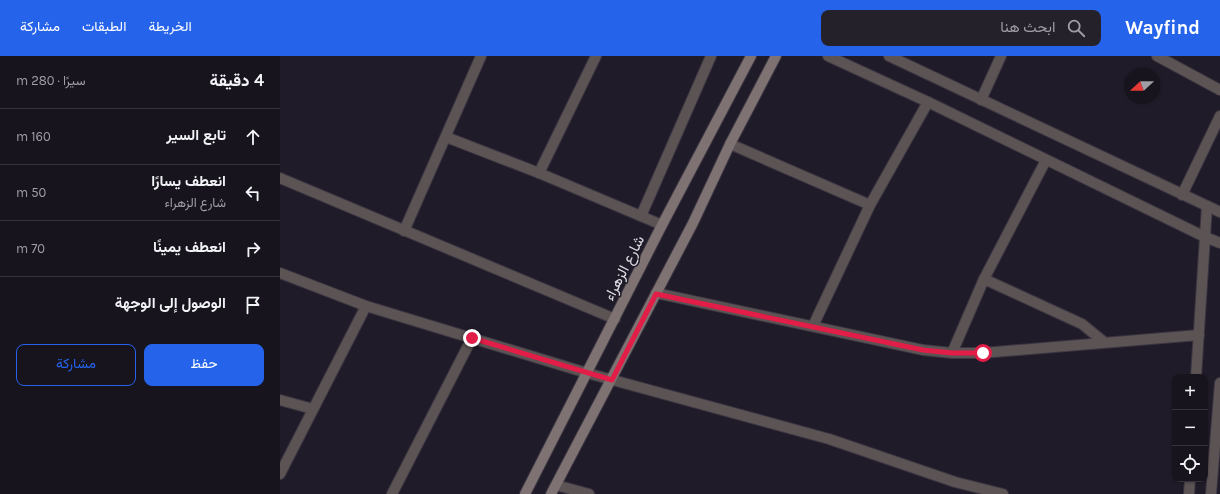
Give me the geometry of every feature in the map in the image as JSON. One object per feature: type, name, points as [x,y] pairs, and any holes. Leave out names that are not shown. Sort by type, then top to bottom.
[{"type":"main road","name":"شارع الزهراء","points":[[525,494],[662,225],[751,56]]},
{"type":"main road","points":[[554,489],[693,223],[730,144],[776,56]]},
{"type":"street","points":[[404,230],[481,56]]},
{"type":"street","points":[[539,173],[596,56]]},
{"type":"street","points":[[641,216],[712,56]]},
{"type":"street","points":[[828,56],[928,102],[1220,243]]},
{"type":"street","points":[[890,56],[1220,212]]},
{"type":"street","points":[[981,100],[1001,56]]},
{"type":"street","points":[[1157,56],[1220,90]]},
{"type":"street","points":[[813,326],[870,205],[928,102]]},
{"type":"street","points":[[1182,195],[1220,116]]},
{"type":"street","points":[[446,137],[539,173],[662,225]]},
{"type":"street","points":[[730,144],[870,205]]},
{"type":"street","points":[[952,353],[984,279],[1046,160]]},
{"type":"street","points":[[280,178],[615,319]]},
{"type":"street","points":[[1196,374],[1207,206]]},
{"type":"street","points":[[280,273],[366,306],[587,373],[829,439],[986,492],[1003,494]]},
{"type":"street","points":[[984,279],[1082,324],[1104,342]]},
{"type":"street","points":[[656,294],[923,350],[952,353],[983,353],[1199,334]]},
{"type":"street","points":[[280,474],[366,306]]},
{"type":"street","points":[[392,494],[472,338]]},
{"type":"street","points":[[1211,494],[1216,478],[1220,383]]},
{"type":"street","points":[[280,400],[313,409]]},
{"type":"street","points":[[1189,494],[1190,482]]},
{"type":"street","points":[[554,489],[590,494]]},
{"type":"route","points":[[472,338],[612,380],[656,294],[923,350],[952,353],[983,353]]}]
